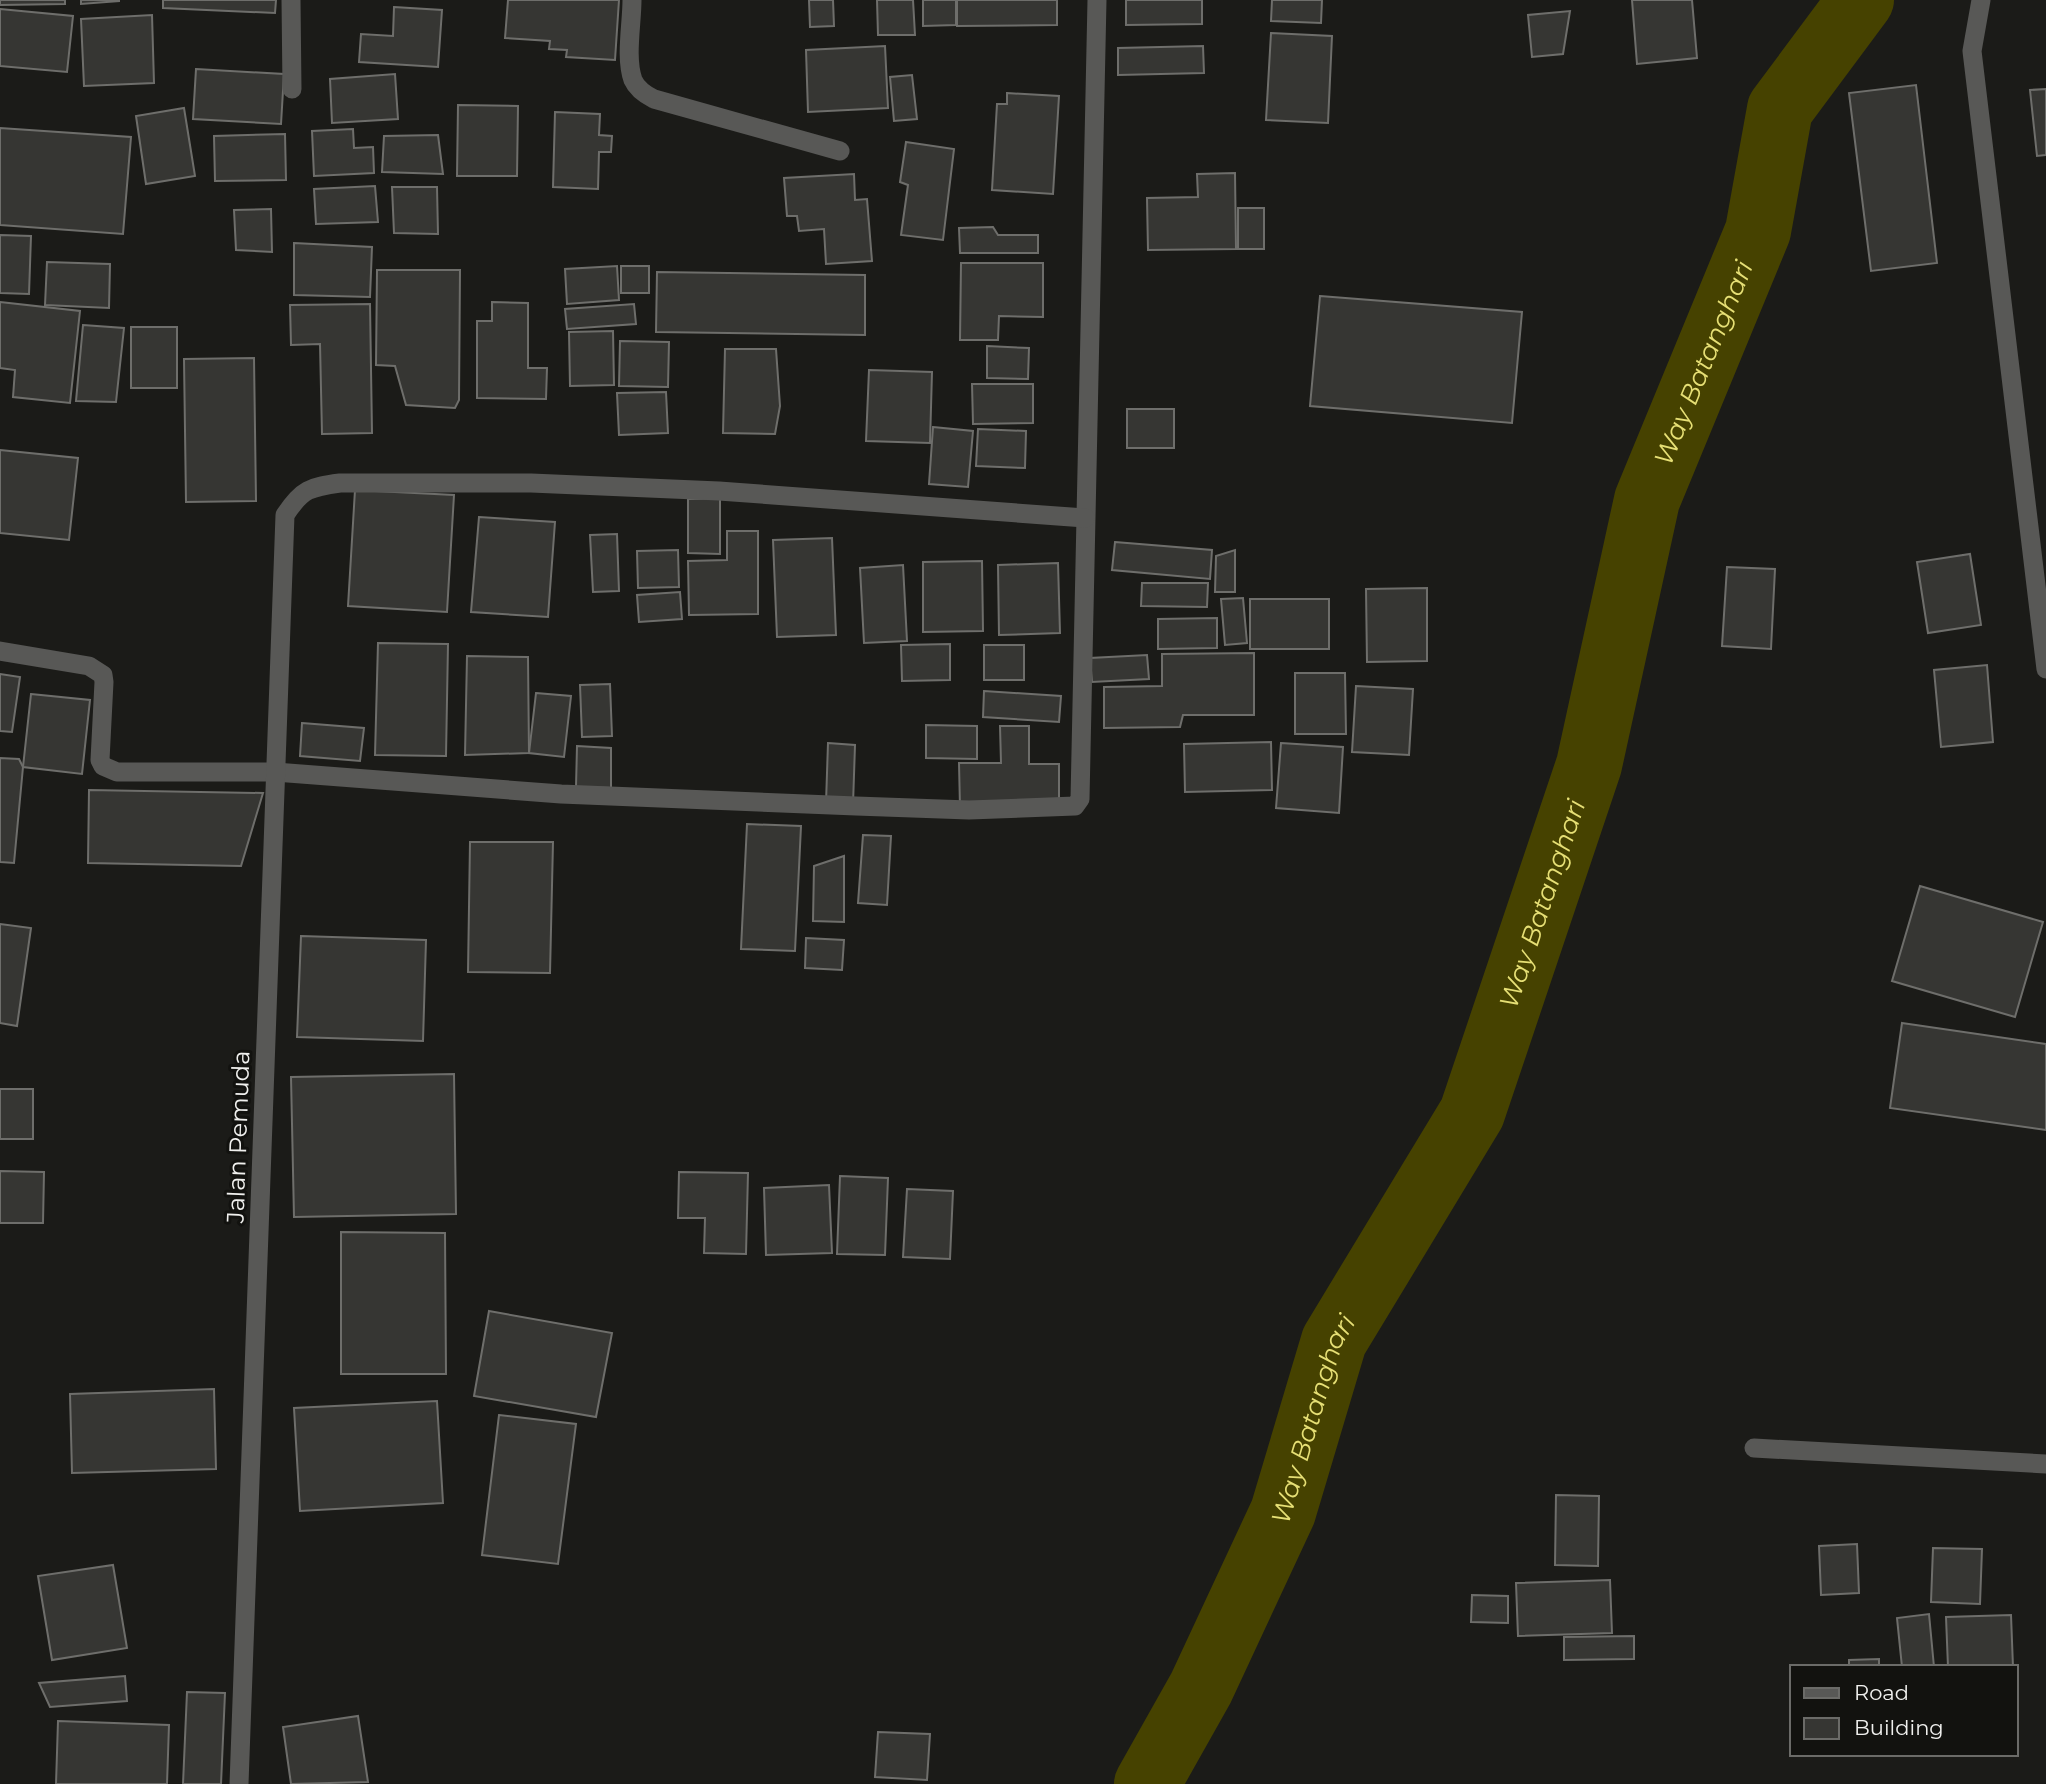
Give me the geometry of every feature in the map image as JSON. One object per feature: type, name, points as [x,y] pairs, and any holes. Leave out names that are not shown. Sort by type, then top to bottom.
[{"type":"street","points":[[291,0],[292,89]]},
{"type":"street","points":[[632,0],[631,63],[633,81],[642,92],[654,99],[840,151]]},
{"type":"street","points":[[0,651],[89,666],[103,675],[100,760],[109,770],[275,772],[561,794],[969,810],[1075,806],[1080,799],[1097,0]]},
{"type":"street","points":[[1982,0],[1972,51],[2046,669]]},
{"type":"street","name":"Jalan Pemuda","points":[[239,1784],[285,515],[298,495],[316,486],[341,483],[531,483],[905,502],[1085,518]]},
{"type":"street","points":[[1754,1448],[2046,1464]]},
{"type":"building","points":[[0,0],[65,0],[65,4],[0,5]]},
{"type":"building","points":[[81,0],[119,0],[119,1],[81,4]]},
{"type":"building","points":[[163,0],[276,0],[275,13],[163,8]]},
{"type":"building","points":[[508,0],[619,0],[615,60],[566,57],[567,50],[549,49],[550,41],[505,38]]},
{"type":"building","points":[[809,0],[833,0],[834,26],[810,27]]},
{"type":"building","points":[[877,0],[913,0],[915,35],[878,35]]},
{"type":"building","points":[[923,0],[956,0],[956,25],[923,26]]},
{"type":"building","points":[[957,0],[1057,0],[1057,25],[957,26]]},
{"type":"building","points":[[1126,0],[1202,0],[1202,24],[1126,25]]},
{"type":"building","points":[[1272,0],[1322,0],[1321,23],[1271,21]]},
{"type":"building","points":[[1632,0],[1692,0],[1697,58],[1637,64]]},
{"type":"building","points":[[394,7],[442,10],[438,67],[359,62],[361,34],[393,36]]},
{"type":"building","points":[[0,9],[73,16],[67,72],[0,66]]},
{"type":"building","points":[[1570,11],[1563,54],[1532,57],[1528,15]]},
{"type":"building","points":[[152,15],[154,83],[84,86],[81,19]]},
{"type":"building","points":[[1271,33],[1332,36],[1328,123],[1266,120]]},
{"type":"building","points":[[885,46],[888,108],[808,112],[806,50]]},
{"type":"building","points":[[1203,46],[1204,73],[1118,75],[1118,48]]},
{"type":"building","points":[[196,69],[284,74],[281,124],[193,119]]},
{"type":"building","points":[[395,74],[398,119],[332,123],[330,79]]},
{"type":"building","points":[[912,75],[917,119],[894,121],[890,77]]},
{"type":"building","points":[[1916,85],[1937,263],[1871,271],[1849,93]]},
{"type":"building","points":[[2046,89],[2046,155],[2037,156],[2030,90]]},
{"type":"building","points":[[1007,93],[1059,96],[1053,194],[992,190],[997,104],[1007,104]]},
{"type":"building","points":[[458,105],[518,106],[517,176],[457,176]]},
{"type":"building","points":[[184,108],[195,176],[146,184],[136,116]]},
{"type":"building","points":[[555,112],[600,114],[599,135],[612,136],[611,152],[599,152],[598,189],[553,187]]},
{"type":"building","points":[[0,128],[131,137],[123,234],[0,225]]},
{"type":"building","points":[[353,129],[354,148],[373,147],[374,173],[314,176],[312,131]]},
{"type":"building","points":[[285,134],[286,180],[215,181],[214,136]]},
{"type":"building","points":[[438,135],[443,174],[382,172],[384,136]]},
{"type":"building","points":[[906,142],[954,149],[943,240],[901,235],[908,185],[900,182]]},
{"type":"building","points":[[1235,173],[1236,249],[1148,250],[1147,198],[1198,197],[1197,174]]},
{"type":"building","points":[[854,174],[855,200],[867,199],[872,261],[826,264],[824,229],[799,231],[797,216],[787,216],[784,178]]},
{"type":"building","points":[[375,186],[378,222],[316,224],[314,189]]},
{"type":"building","points":[[392,187],[437,187],[438,234],[394,233]]},
{"type":"building","points":[[1238,208],[1264,208],[1264,249],[1238,249]]},
{"type":"building","points":[[271,209],[272,252],[236,250],[234,210]]},
{"type":"building","points":[[993,227],[998,235],[1038,235],[1038,253],[960,253],[959,228]]},
{"type":"building","points":[[0,235],[31,236],[29,294],[0,293]]},
{"type":"building","points":[[294,243],[372,247],[370,297],[294,295]]},
{"type":"building","points":[[47,262],[110,264],[109,308],[45,305]]},
{"type":"building","points":[[961,263],[1043,263],[1043,317],[999,316],[998,340],[960,340]]},
{"type":"building","points":[[617,266],[619,300],[567,304],[565,269]]},
{"type":"building","points":[[621,266],[649,266],[649,293],[621,293]]},
{"type":"building","points":[[377,270],[460,270],[459,400],[455,408],[406,405],[395,366],[376,365]]},
{"type":"building","points":[[657,272],[865,275],[865,335],[656,332]]},
{"type":"building","points":[[1320,296],[1522,312],[1512,423],[1310,406]]},
{"type":"building","points":[[0,302],[80,311],[70,403],[13,397],[15,370],[0,368]]},
{"type":"building","points":[[492,302],[528,303],[528,368],[547,368],[546,399],[477,398],[477,321],[492,321]]},
{"type":"building","points":[[370,304],[372,433],[322,434],[320,344],[291,345],[290,305]]},
{"type":"building","points":[[634,304],[636,324],[567,329],[565,309]]},
{"type":"building","points":[[83,325],[124,328],[116,402],[76,401]]},
{"type":"building","points":[[131,327],[177,327],[177,388],[131,388]]},
{"type":"building","points":[[613,331],[614,385],[570,386],[569,332]]},
{"type":"building","points":[[620,341],[669,342],[668,387],[619,386]]},
{"type":"building","points":[[987,346],[1029,348],[1028,379],[987,378]]},
{"type":"building","points":[[725,349],[776,349],[780,406],[775,434],[723,433]]},
{"type":"building","points":[[254,358],[256,501],[186,502],[184,359]]},
{"type":"building","points":[[869,370],[932,372],[930,443],[866,441]]},
{"type":"building","points":[[972,384],[1033,384],[1033,423],[973,424]]},
{"type":"building","points":[[666,392],[668,433],[619,435],[617,393]]},
{"type":"building","points":[[1127,409],[1174,409],[1174,448],[1127,448]]},
{"type":"building","points":[[933,427],[973,431],[968,487],[929,484]]},
{"type":"building","points":[[978,429],[1026,431],[1025,468],[976,466]]},
{"type":"building","points":[[0,450],[78,458],[69,540],[0,533]]},
{"type":"building","points":[[355,490],[454,495],[447,612],[348,606]]},
{"type":"building","points":[[720,498],[720,554],[688,553],[688,499]]},
{"type":"building","points":[[479,517],[555,522],[548,617],[471,612]]},
{"type":"building","points":[[727,531],[758,531],[758,614],[689,615],[688,561],[727,560]]},
{"type":"building","points":[[617,534],[619,591],[593,592],[590,535]]},
{"type":"building","points":[[832,538],[836,635],[777,637],[773,540]]},
{"type":"building","points":[[1115,542],[1212,550],[1210,579],[1112,570]]},
{"type":"building","points":[[678,550],[679,587],[638,588],[637,551]]},
{"type":"building","points":[[1235,550],[1235,592],[1215,592],[1216,556]]},
{"type":"building","points":[[1970,554],[1981,625],[1928,633],[1917,562]]},
{"type":"building","points":[[982,561],[983,631],[923,632],[923,562]]},
{"type":"building","points":[[1058,563],[1060,633],[999,635],[998,565]]},
{"type":"building","points":[[903,565],[907,641],[864,643],[860,568]]},
{"type":"building","points":[[1727,567],[1775,569],[1771,649],[1722,646]]},
{"type":"building","points":[[1142,583],[1208,583],[1207,607],[1141,606]]},
{"type":"building","points":[[1427,588],[1427,661],[1367,662],[1366,589]]},
{"type":"building","points":[[680,592],[682,619],[639,622],[637,595]]},
{"type":"building","points":[[1243,598],[1247,643],[1225,645],[1221,599]]},
{"type":"building","points":[[1250,599],[1329,599],[1329,649],[1250,649]]},
{"type":"building","points":[[1217,618],[1217,648],[1158,649],[1158,619]]},
{"type":"building","points":[[378,643],[448,644],[446,756],[375,755]]},
{"type":"building","points":[[950,644],[950,680],[902,681],[901,645]]},
{"type":"building","points":[[984,645],[1024,645],[1024,680],[984,680]]},
{"type":"building","points":[[1254,653],[1254,715],[1183,715],[1180,727],[1104,728],[1104,687],[1162,686],[1162,654]]},
{"type":"building","points":[[1147,655],[1149,679],[1092,682],[1090,658]]},
{"type":"building","points":[[467,656],[528,657],[529,753],[465,755]]},
{"type":"building","points":[[1987,665],[1993,742],[1941,747],[1934,670]]},
{"type":"building","points":[[1295,673],[1345,673],[1346,734],[1295,734]]},
{"type":"building","points":[[0,674],[20,677],[12,732],[0,731]]},
{"type":"building","points":[[610,684],[612,736],[582,737],[580,685]]},
{"type":"building","points":[[1356,686],[1413,689],[1409,755],[1352,752]]},
{"type":"building","points":[[984,691],[1061,696],[1059,722],[983,717]]},
{"type":"building","points":[[536,693],[571,696],[564,757],[529,753]]},
{"type":"building","points":[[31,694],[90,700],[82,774],[23,767]]},
{"type":"building","points":[[302,723],[364,728],[360,761],[300,756]]},
{"type":"building","points":[[926,725],[977,726],[977,759],[926,758]]},
{"type":"building","points":[[1000,726],[1029,726],[1029,764],[1059,764],[1059,807],[960,807],[959,763],[1001,763]]},
{"type":"building","points":[[1271,742],[1272,790],[1185,792],[1184,744]]},
{"type":"building","points":[[828,743],[855,745],[853,805],[826,803]]},
{"type":"building","points":[[1281,743],[1343,747],[1339,813],[1276,808]]},
{"type":"building","points":[[577,746],[611,748],[611,788],[576,787]]},
{"type":"building","points":[[0,758],[19,759],[23,767],[14,863],[0,862]]},
{"type":"building","points":[[89,790],[263,793],[241,866],[88,863]]},
{"type":"building","points":[[747,824],[801,826],[795,951],[741,949]]},
{"type":"building","points":[[863,835],[891,836],[887,905],[858,903]]},
{"type":"building","points":[[470,842],[553,842],[550,973],[468,972]]},
{"type":"building","points":[[844,856],[844,922],[813,921],[814,866]]},
{"type":"building","points":[[1920,886],[2043,922],[2015,1017],[1892,981]]},
{"type":"building","points":[[0,924],[31,928],[17,1026],[0,1023]]},
{"type":"building","points":[[301,936],[426,940],[423,1041],[297,1037]]},
{"type":"building","points":[[806,938],[844,940],[842,970],[805,968]]},
{"type":"building","points":[[1902,1023],[2046,1044],[2046,1130],[1890,1108]]},
{"type":"building","points":[[454,1074],[456,1214],[294,1217],[291,1077]]},
{"type":"building","points":[[0,1089],[33,1089],[33,1139],[0,1139]]},
{"type":"building","points":[[0,1171],[44,1172],[43,1223],[0,1223]]},
{"type":"building","points":[[679,1172],[748,1173],[746,1254],[704,1253],[705,1218],[678,1218]]},
{"type":"building","points":[[840,1176],[888,1178],[885,1255],[837,1254]]},
{"type":"building","points":[[829,1185],[832,1253],[766,1255],[764,1188]]},
{"type":"building","points":[[907,1189],[953,1191],[950,1259],[903,1257]]},
{"type":"building","points":[[341,1232],[445,1233],[446,1374],[341,1374]]},
{"type":"building","points":[[489,1311],[612,1333],[596,1417],[474,1396]]},
{"type":"building","points":[[214,1389],[216,1469],[72,1473],[70,1394]]},
{"type":"building","points":[[437,1401],[443,1503],[300,1511],[294,1408]]},
{"type":"building","points":[[499,1415],[576,1424],[558,1564],[482,1555]]},
{"type":"building","points":[[1556,1495],[1599,1496],[1598,1566],[1555,1565]]},
{"type":"building","points":[[1857,1544],[1859,1593],[1821,1595],[1819,1546]]},
{"type":"building","points":[[1933,1548],[1982,1549],[1980,1604],[1931,1602]]},
{"type":"building","points":[[113,1565],[127,1648],[52,1660],[38,1576]]},
{"type":"building","points":[[1610,1580],[1612,1633],[1518,1636],[1516,1583]]},
{"type":"building","points":[[1472,1595],[1508,1596],[1508,1623],[1471,1622]]},
{"type":"building","points":[[1929,1614],[1934,1665],[1902,1665],[1897,1618]]},
{"type":"building","points":[[2011,1615],[2013,1665],[1948,1665],[1946,1617]]},
{"type":"building","points":[[1634,1636],[1634,1659],[1564,1660],[1564,1637]]},
{"type":"building","points":[[1879,1659],[1879,1665],[1849,1665],[1849,1660]]},
{"type":"building","points":[[125,1676],[127,1701],[50,1707],[39,1683]]},
{"type":"building","points":[[187,1692],[225,1693],[221,1784],[183,1784]]},
{"type":"building","points":[[358,1716],[368,1782],[291,1784],[283,1727]]},
{"type":"building","points":[[58,1721],[169,1725],[167,1784],[56,1784]]},
{"type":"building","points":[[878,1732],[930,1734],[927,1780],[875,1777]]},
{"type":"waterway","name":"Way Batanghari","points":[[1147,1784],[1201,1688],[1283,1512],[1334,1341],[1472,1113],[1589,765],[1647,500],[1758,231],[1780,109],[1861,0]]}]
